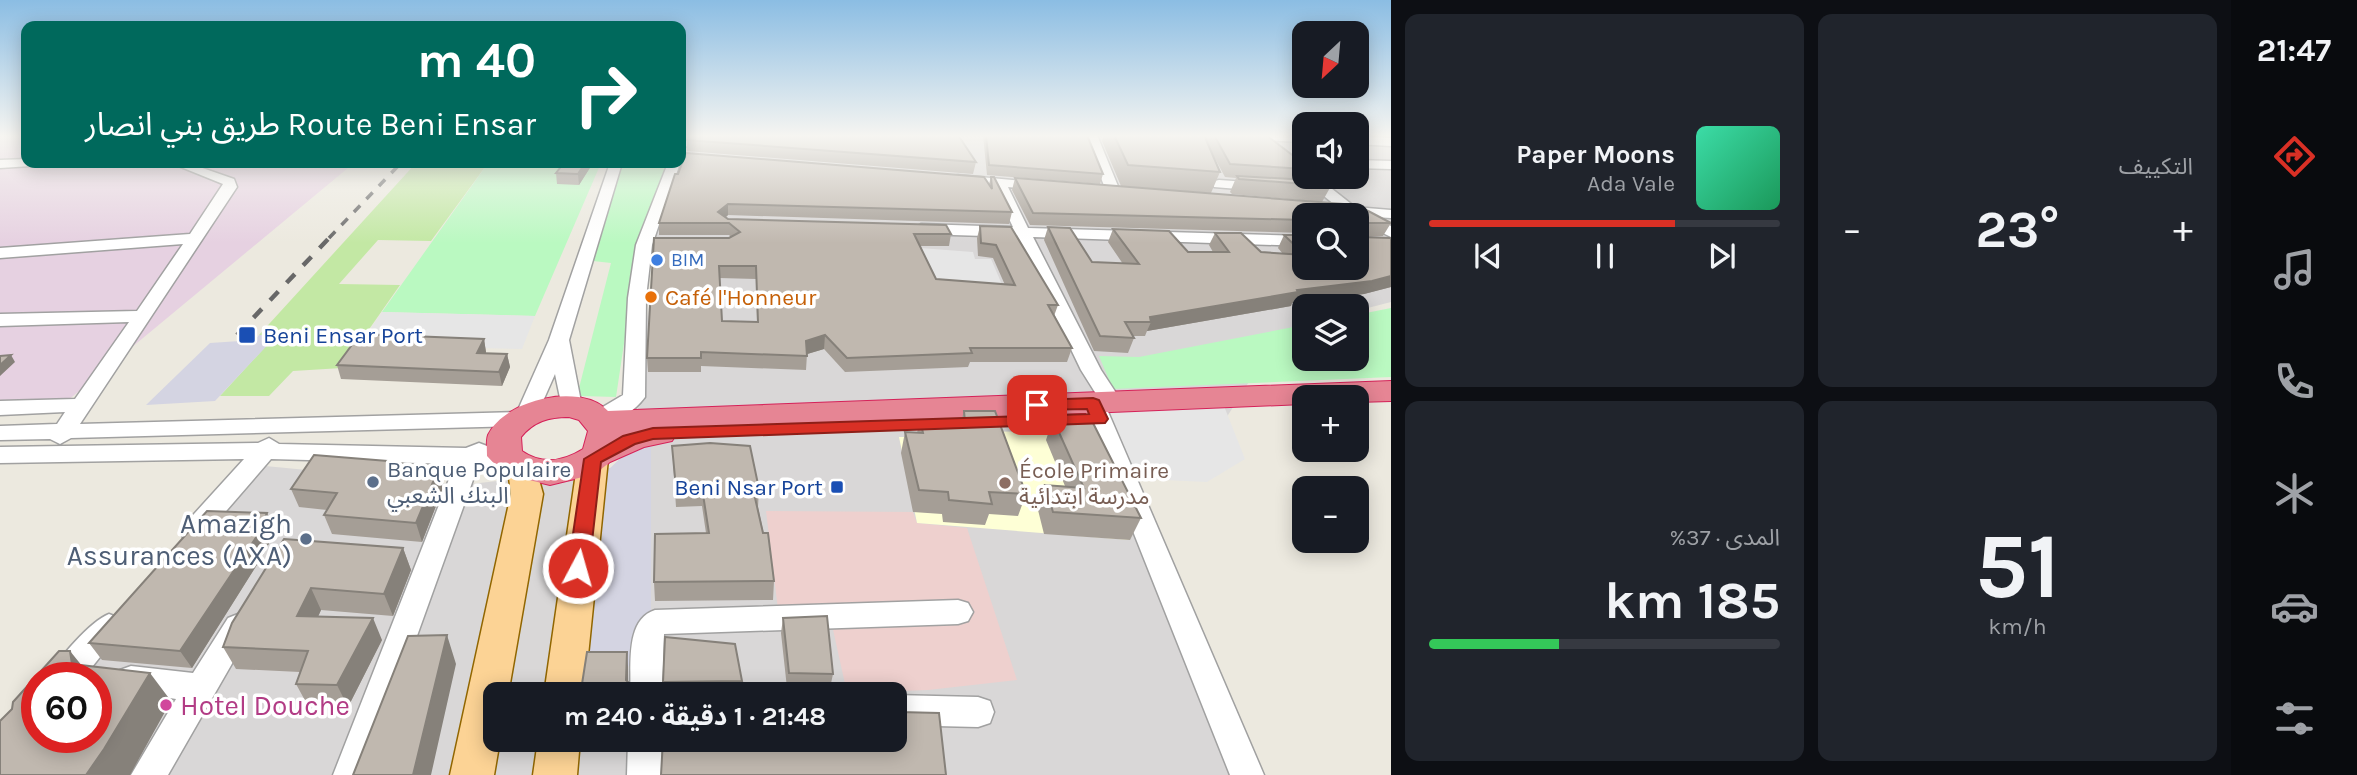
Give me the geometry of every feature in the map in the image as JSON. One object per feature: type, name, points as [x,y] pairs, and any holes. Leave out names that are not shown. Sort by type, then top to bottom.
[{"type":"highway","points":[[593,432],[559,473],[518,441],[545,408],[593,432],[653,433],[780,422],[1101,408],[1391,391]]},
{"type":"highway","points":[[1101,408],[1292,412]]},
{"type":"highway","points":[[1369,409],[1391,408]]},
{"type":"main road","points":[[565,682],[593,432]]},
{"type":"main road","points":[[472,775],[527,494],[518,441]]},
{"type":"main road","points":[[555,775],[558,752]]},
{"type":"street","points":[[49,453],[84,405],[192,239],[230,187],[229,182],[202,171]]},
{"type":"street","points":[[518,441],[559,340],[613,171]]},
{"type":"street","points":[[559,340],[593,432],[634,397],[637,298],[645,243],[671,171]]},
{"type":"street","points":[[1105,171],[1113,191]]},
{"type":"street","points":[[946,178],[1057,187]]},
{"type":"street","points":[[1224,201],[1217,179],[1273,187]]},
{"type":"street","points":[[998,182],[1067,322],[1247,775]]},
{"type":"street","points":[[1320,189],[1341,203]]},
{"type":"street","points":[[1369,213],[1391,214]]},
{"type":"street","points":[[1369,221],[1391,232]]},
{"type":"street","points":[[906,229],[1292,241]]},
{"type":"street","points":[[0,253],[192,239]]},
{"type":"street","points":[[645,243],[668,243]]},
{"type":"street","points":[[0,320],[141,316]]},
{"type":"street","points":[[0,408],[84,405]]},
{"type":"street","points":[[0,433],[286,426],[518,441]]},
{"type":"street","points":[[176,552],[286,426]]},
{"type":"street","points":[[0,455],[265,451],[470,456],[518,441]]},
{"type":"street","points":[[470,456],[518,441]]},
{"type":"street","points":[[350,775],[433,561],[470,456]]},
{"type":"street","points":[[148,775],[251,606]]},
{"type":"street","points":[[78,662],[122,612]]},
{"type":"street","points":[[647,682],[649,629],[655,622],[958,612]]},
{"type":"street","points":[[112,679],[202,688]]},
{"type":"street","points":[[907,710],[978,712]]},
{"type":"street","points":[[644,775],[645,752]]},
{"type":"shaded area","points":[[0,171],[344,171],[55,411],[0,414]]},
{"type":"shaded area","points":[[678,171],[1292,171],[1292,189],[1369,189],[1369,171],[1391,171],[1391,302],[1369,308],[1369,294],[1292,294],[1292,328],[1281,331],[1223,423],[1120,425],[1162,546],[1255,775],[0,775],[21,753],[112,753],[112,662],[87,662],[255,465],[462,485],[644,464],[636,390],[651,293],[654,232]]},
{"type":"shaded area","points":[[921,248],[973,252],[975,259],[991,259],[1006,294],[936,292]]},
{"type":"shaded area","points":[[382,312],[535,316],[522,349],[359,345]]},
{"type":"shaded area","points":[[259,335],[277,335],[215,401],[146,405],[210,343],[255,340]]},
{"type":"shaded area","points":[[1224,406],[1245,459],[1207,482],[1120,478],[1093,411]]},
{"type":"shaded area","name":"École Primaire مدرسة ابتدائية","points":[[1080,431],[1130,540],[917,523],[899,437],[958,437],[958,432]]},
{"type":"shaded area","points":[[651,440],[651,650],[632,666],[587,667],[600,483],[608,470],[628,451]]},
{"type":"shaded area","points":[[766,511],[913,512],[917,523],[967,528],[1017,680],[907,691],[907,682],[845,682],[832,625],[780,626]]},
{"type":"green space","points":[[409,171],[482,171],[431,241],[378,240],[339,284],[400,285],[342,368],[293,371],[269,396],[220,396],[276,335],[259,335]]},
{"type":"green space","points":[[482,171],[597,171],[535,316],[382,312]]},
{"type":"green space","points":[[620,171],[666,171],[641,230],[616,397],[581,396],[579,388],[611,263],[593,261]]},
{"type":"green space","points":[[1391,308],[1391,377],[1113,389],[1099,356],[1139,357],[1292,327],[1292,371],[1369,371],[1369,312]]},
{"type":"building","points":[[557,171],[580,171],[578,174],[556,173]]},
{"type":"building","points":[[679,171],[912,171],[984,177],[992,189],[991,177],[994,177],[1012,212],[728,204],[718,212],[728,219],[946,225],[951,234],[914,234],[936,279],[1015,285],[996,245],[981,243],[980,226],[1011,227],[1058,305],[1048,305],[1072,348],[970,348],[972,353],[847,358],[825,335],[806,341],[807,356],[701,352],[701,358],[647,358],[654,238],[729,238],[740,232],[729,223],[659,223],[675,174]],"holes":[[[719,266],[756,266],[758,322],[722,321]]]},
{"type":"building","points":[[1067,171],[1102,171],[1103,174]]},
{"type":"building","points":[[1237,176],[1292,179],[1292,183],[1239,179]]},
{"type":"building","points":[[1015,178],[1332,203],[1292,203],[1292,220],[1033,213]]},
{"type":"building","points":[[1369,211],[1391,223],[1369,223]]},
{"type":"building","points":[[1048,227],[1070,228],[1092,262],[1139,264],[1113,229],[1169,231],[1188,252],[1229,252],[1215,233],[1241,233],[1261,252],[1292,254],[1292,280],[1369,280],[1369,237],[1391,238],[1391,276],[1372,281],[1297,290],[1298,292],[1150,317],[1151,322],[1125,322],[1134,338],[1100,336]]},
{"type":"building","points":[[360,334],[484,339],[477,353],[507,354],[499,372],[337,365]]},
{"type":"building","points":[[11,355],[0,365],[0,356]]},
{"type":"building","points":[[964,411],[995,411],[1026,494],[989,492],[992,504],[949,500],[948,492],[919,490],[905,432],[923,433],[920,420],[965,422]]},
{"type":"building","points":[[1053,419],[1092,421],[1141,518],[1053,512],[1045,485],[1084,488]]},
{"type":"building","points":[[710,443],[750,446],[759,489],[753,489],[763,533],[768,533],[774,581],[654,582],[655,534],[709,533],[702,488],[676,488],[672,446]]},
{"type":"building","points":[[314,455],[388,461],[438,470],[416,523],[324,515],[337,493],[291,489]]},
{"type":"building","points":[[207,511],[267,513],[257,536],[180,651],[89,643]]},
{"type":"building","points":[[284,539],[403,548],[384,594],[311,588],[297,616],[373,618],[337,685],[296,684],[308,651],[223,647],[232,623]]},
{"type":"building","points":[[827,616],[833,674],[789,673],[783,618]]},
{"type":"building","points":[[447,635],[413,775],[353,775],[408,636]]},
{"type":"building","points":[[665,637],[735,644],[742,681],[663,682]]},
{"type":"building","points":[[59,651],[70,651],[72,662],[49,662]]},
{"type":"building","points":[[587,652],[627,652],[628,682],[582,682]]},
{"type":"building","points":[[112,669],[150,673],[112,736]]},
{"type":"building","points":[[21,693],[21,753],[101,753],[86,775],[0,775],[0,721],[12,709],[13,702]]},
{"type":"building","points":[[907,712],[939,713],[946,775],[661,775],[662,752],[907,752]]},
{"type":"railway","points":[[329,238],[393,171]]},
{"type":"railway","points":[[237,335],[331,236]]},
{"type":"place","name":"BIM","points":[[657,260]]},
{"type":"place","name":"Café l'Honneur","points":[[651,297]]},
{"type":"place","name":"Beni Ensar Port","points":[[247,335]]},
{"type":"place","name":"Banque Populaire البنك الشعبي","points":[[373,482]]},
{"type":"place","name":"École Primaire مدرسة ابتدائية","points":[[1005,483]]},
{"type":"place","name":"Beni Nsar Port","points":[[837,487]]},
{"type":"place","name":"Amazigh Assurances (AXA)","points":[[306,539]]},
{"type":"place","name":"Hotel Douche","points":[[166,705]]},
{"type":"route","points":[[578,568],[593,459],[599,453],[629,440],[653,433],[1100,419],[1093,403],[1037,405]]}]
